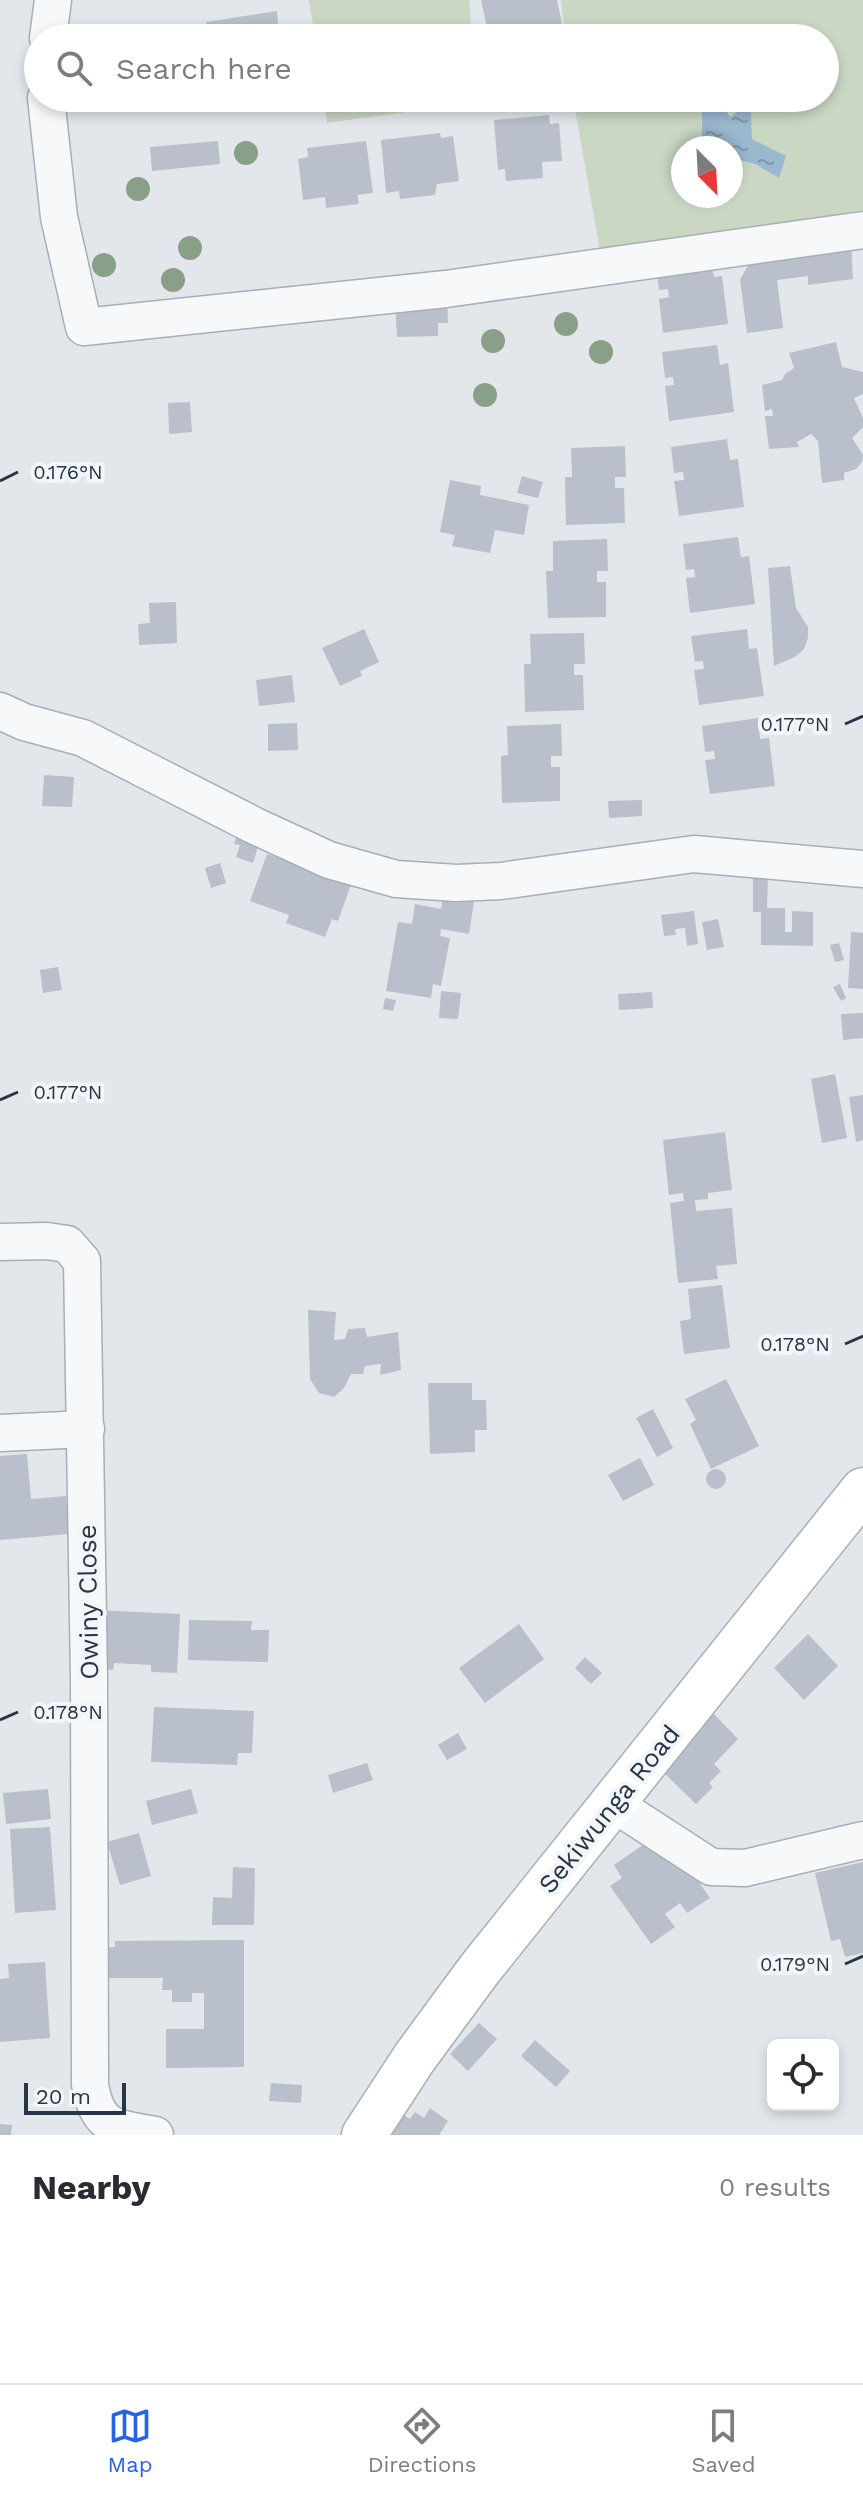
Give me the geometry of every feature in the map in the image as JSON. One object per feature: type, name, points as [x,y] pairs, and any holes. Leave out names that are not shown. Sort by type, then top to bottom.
[{"type":"main road","name":"Sekiwunga Road","points":[[364,2135],[415,2057],[479,1970],[863,1490]]},
{"type":"street","points":[[50,24],[53,0]]},
{"type":"street","points":[[48,112],[59,217],[84,327],[446,289],[863,230]]},
{"type":"street","points":[[0,711],[24,722],[83,738],[255,826],[329,860],[396,879],[456,883],[501,881],[694,854],[863,869]]},
{"type":"street","name":"Owiny Close","points":[[0,1242],[47,1241],[67,1244],[82,1261],[90,2084],[94,2106],[102,2118],[119,2129],[155,2135]]},
{"type":"street","points":[[0,1433],[86,1429]]},
{"type":"street","points":[[614,1804],[711,1867],[745,1868],[863,1840]]},
{"type":"green space","points":[[309,0],[469,0],[471,24],[313,24]]},
{"type":"green space","points":[[561,0],[863,0],[863,210],[600,251],[575,112],[702,112],[702,136],[671,136],[671,208],[743,208],[743,161],[779,178],[728,112],[839,112],[839,24],[564,24]]},
{"type":"green space","points":[[325,112],[406,112],[327,123]]},
{"type":"water","points":[[702,112],[727,112],[731,117],[737,112],[751,112],[752,139],[786,156],[779,178],[743,161],[743,136],[702,136]]},
{"type":"building","points":[[481,0],[557,0],[562,24],[486,24]]},
{"type":"building","points":[[277,11],[278,24],[206,24]]},
{"type":"building","points":[[549,115],[550,124],[559,123],[562,161],[542,162],[543,178],[506,181],[505,169],[498,170],[494,120]]},
{"type":"building","points":[[440,133],[441,138],[453,136],[459,181],[437,184],[435,195],[400,199],[399,191],[386,193],[381,140]]},
{"type":"building","points":[[218,141],[220,164],[152,171],[150,147]]},
{"type":"building","points":[[366,141],[373,193],[357,195],[359,204],[326,208],[325,197],[303,200],[298,159],[308,157],[307,148]]},
{"type":"building","points":[[851,239],[853,279],[808,285],[808,276],[777,280],[783,328],[747,333],[740,280],[753,257]]},
{"type":"building","points":[[711,257],[714,277],[722,276],[728,324],[663,333],[659,299],[669,297],[668,289],[659,290],[656,265]]},
{"type":"building","points":[[447,296],[448,323],[438,323],[438,336],[397,337],[395,299]]},
{"type":"building","points":[[836,342],[842,367],[863,372],[863,394],[854,398],[863,418],[863,427],[852,438],[863,455],[856,469],[844,473],[844,480],[822,483],[818,441],[811,434],[797,442],[799,447],[769,449],[765,416],[773,416],[772,409],[765,411],[762,385],[782,380],[794,368],[789,353]]},
{"type":"building","points":[[717,345],[720,365],[728,363],[734,412],[669,421],[665,386],[674,385],[673,377],[665,378],[662,352]]},
{"type":"building","points":[[190,402],[192,432],[169,434],[168,403]]},
{"type":"building","points":[[727,439],[730,460],[738,459],[744,507],[679,516],[674,481],[684,480],[683,472],[674,473],[671,447]]},
{"type":"building","points":[[625,446],[626,477],[615,477],[615,488],[624,488],[625,523],[566,525],[565,477],[572,477],[571,448]]},
{"type":"building","points":[[522,476],[543,482],[538,498],[517,493]]},
{"type":"building","points":[[450,480],[481,486],[480,495],[529,505],[524,535],[495,530],[490,553],[452,546],[455,535],[440,532]]},
{"type":"building","points":[[738,537],[741,557],[749,556],[755,604],[690,613],[686,578],[695,577],[694,569],[686,570],[683,544]]},
{"type":"building","points":[[607,539],[608,571],[597,571],[597,582],[606,582],[606,617],[548,618],[546,571],[553,571],[553,541]]},
{"type":"building","points":[[790,566],[796,608],[808,627],[808,638],[804,649],[795,657],[774,666],[768,568]]},
{"type":"building","points":[[176,602],[177,643],[139,645],[138,624],[150,623],[149,603]]},
{"type":"building","points":[[364,629],[379,662],[360,671],[362,676],[340,686],[322,648]]},
{"type":"building","points":[[747,629],[749,649],[757,648],[764,696],[699,705],[694,670],[704,669],[703,661],[695,662],[691,636]]},
{"type":"building","points":[[584,633],[585,664],[574,664],[574,675],[583,675],[584,710],[525,712],[524,664],[531,664],[530,634]]},
{"type":"building","points":[[292,675],[295,702],[259,706],[256,680]]},
{"type":"building","points":[[758,718],[760,739],[769,738],[775,786],[710,794],[705,760],[715,759],[714,751],[705,752],[702,726]]},
{"type":"building","points":[[297,723],[298,750],[268,751],[268,724]]},
{"type":"building","points":[[561,724],[562,756],[551,756],[551,767],[560,767],[560,801],[502,803],[501,756],[508,755],[507,726]]},
{"type":"building","points":[[44,775],[74,777],[72,807],[42,806]]},
{"type":"building","points":[[642,800],[642,816],[609,818],[608,801]]},
{"type":"building","points":[[238,831],[261,837],[253,863],[236,857],[240,845],[234,844]]},
{"type":"building","points":[[267,854],[300,866],[354,876],[338,921],[332,919],[325,937],[286,923],[289,915],[250,901]]},
{"type":"building","points":[[220,863],[226,883],[211,888],[205,868]]},
{"type":"building","points":[[753,877],[768,877],[767,908],[785,908],[785,932],[792,932],[792,911],[813,912],[813,946],[761,945],[761,912],[753,912]]},
{"type":"building","points":[[443,897],[474,902],[469,934],[441,929],[440,936],[450,938],[441,986],[433,984],[431,998],[386,991],[398,922],[412,924],[415,904],[441,909]]},
{"type":"building","points":[[694,911],[698,944],[687,946],[685,928],[675,929],[676,935],[664,936],[661,915]]},
{"type":"building","points":[[718,919],[724,947],[707,950],[702,922]]},
{"type":"building","points":[[851,932],[863,933],[863,989],[848,988]]},
{"type":"building","points":[[839,943],[844,960],[835,962],[830,945]]},
{"type":"building","points":[[58,967],[62,990],[43,993],[40,970]]},
{"type":"building","points":[[840,984],[846,998],[841,1001],[833,987]]},
{"type":"building","points":[[441,991],[461,993],[458,1019],[439,1018]]},
{"type":"building","points":[[652,992],[653,1008],[619,1010],[618,994]]},
{"type":"building","points":[[385,998],[396,1000],[393,1011],[383,1009]]},
{"type":"building","points":[[863,1013],[863,1038],[843,1040],[841,1014]]},
{"type":"building","points":[[835,1074],[847,1138],[822,1143],[811,1079]]},
{"type":"building","points":[[863,1095],[863,1140],[856,1142],[849,1097]]},
{"type":"building","points":[[725,1132],[732,1190],[708,1193],[708,1199],[695,1200],[696,1211],[732,1208],[737,1264],[716,1266],[718,1279],[678,1283],[670,1203],[684,1201],[683,1193],[669,1195],[663,1140]]},
{"type":"building","points":[[722,1285],[730,1348],[684,1354],[680,1321],[691,1319],[688,1289]]},
{"type":"building","points":[[308,1310],[336,1312],[334,1340],[345,1339],[348,1329],[365,1328],[367,1337],[398,1332],[401,1370],[380,1375],[381,1364],[365,1366],[363,1374],[351,1374],[344,1388],[334,1397],[319,1393],[310,1379]]},
{"type":"building","points":[[726,1379],[759,1446],[711,1469],[690,1424],[696,1420],[685,1399]]},
{"type":"building","points":[[428,1383],[472,1383],[472,1400],[486,1400],[487,1430],[475,1430],[475,1452],[430,1454]]},
{"type":"building","points":[[653,1409],[673,1448],[657,1457],[636,1418]]},
{"type":"building","points":[[27,1454],[31,1499],[66,1496],[69,1534],[0,1540],[0,1456]]},
{"type":"building","points":[[640,1458],[654,1485],[623,1501],[608,1475]]},
{"type":"building","points":[[712,1469],[720,1469],[726,1479],[720,1489],[712,1489],[706,1483],[706,1475]]},
{"type":"building","points":[[97,1610],[180,1614],[177,1673],[151,1672],[151,1665],[114,1663],[113,1670],[94,1669]]},
{"type":"building","points":[[189,1620],[252,1621],[251,1630],[269,1630],[268,1662],[188,1660]]},
{"type":"building","points":[[519,1624],[544,1659],[485,1703],[459,1668]]},
{"type":"building","points":[[808,1634],[838,1666],[804,1700],[774,1668]]},
{"type":"building","points":[[585,1657],[602,1673],[591,1684],[575,1668]]},
{"type":"building","points":[[154,1707],[254,1711],[252,1753],[238,1753],[237,1765],[151,1762]]},
{"type":"building","points":[[713,1713],[738,1739],[714,1764],[721,1771],[709,1783],[713,1787],[696,1804],[659,1768]]},
{"type":"building","points":[[458,1733],[467,1749],[447,1760],[438,1745]]},
{"type":"building","points":[[367,1763],[373,1780],[333,1793],[328,1775]]},
{"type":"building","points":[[48,1789],[51,1819],[6,1824],[3,1793]]},
{"type":"building","points":[[191,1789],[198,1813],[152,1825],[146,1801]]},
{"type":"building","points":[[50,1827],[56,1910],[15,1913],[10,1829]]},
{"type":"building","points":[[663,1831],[710,1898],[687,1913],[680,1903],[665,1914],[675,1927],[651,1944],[610,1886],[622,1878],[614,1865]]},
{"type":"building","points":[[139,1833],[151,1876],[120,1885],[107,1842]]},
{"type":"building","points":[[863,1862],[863,1953],[845,1957],[840,1939],[831,1941],[815,1873]]},
{"type":"building","points":[[233,1867],[255,1868],[254,1925],[212,1925],[213,1897],[232,1898]]},
{"type":"building","points":[[244,1940],[244,2067],[166,2068],[166,2029],[204,2029],[204,1993],[192,1993],[192,2002],[172,2002],[172,1990],[162,1990],[163,1978],[99,1978],[99,1948],[115,1947],[115,1941]]},
{"type":"building","points":[[45,1962],[50,2038],[0,2042],[0,1979],[9,1978],[8,1964]]},
{"type":"building","points":[[479,2023],[497,2039],[468,2071],[450,2054]]},
{"type":"building","points":[[535,2040],[570,2071],[556,2087],[521,2056]]},
{"type":"building","points":[[271,2083],[302,2085],[301,2103],[269,2101]]},
{"type":"building","points":[[397,2099],[409,2107],[404,2115],[410,2119],[415,2112],[424,2118],[430,2108],[448,2121],[439,2135],[373,2135]]},
{"type":"building","points":[[0,2124],[12,2125],[11,2135],[0,2135]]}]
